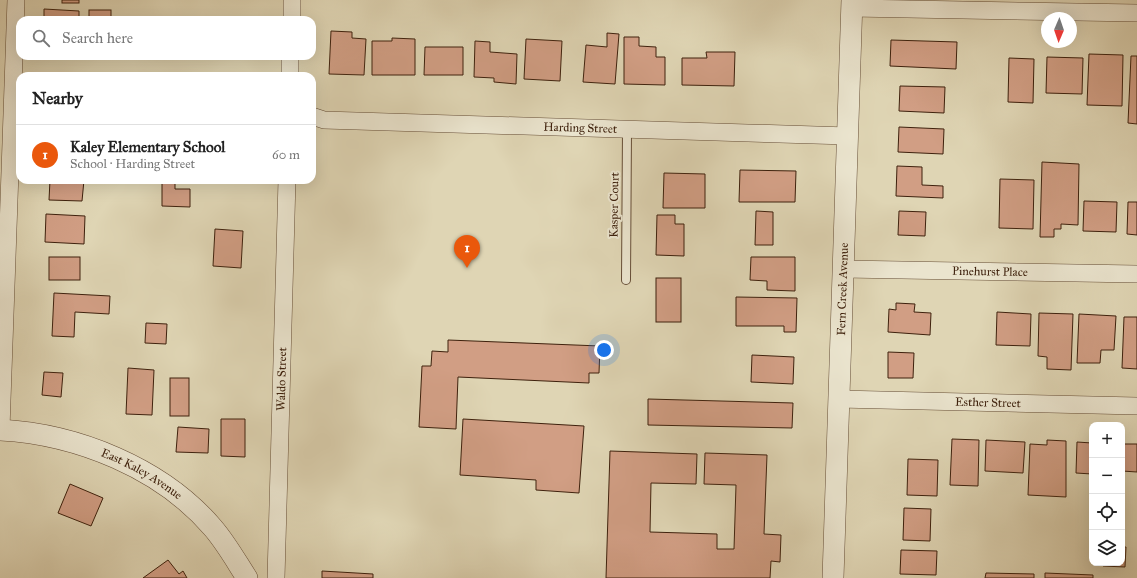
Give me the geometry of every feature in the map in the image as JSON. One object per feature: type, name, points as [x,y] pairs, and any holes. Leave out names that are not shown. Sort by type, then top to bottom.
[{"type":"street","points":[[1,430],[11,88],[16,0]]},
{"type":"street","points":[[292,0],[292,16]]},
{"type":"street","points":[[852,4],[1137,12]]},
{"type":"street","name":"Fern Creek Avenue","points":[[833,578],[852,4]]},
{"type":"street","points":[[290,60],[290,72]]},
{"type":"street","name":"Harding Street","points":[[316,117],[324,120],[848,136]]},
{"type":"street","name":"Waldo Street","points":[[276,578],[287,184]]},
{"type":"street","name":"Pinehurst Place","points":[[844,269],[1137,274]]},
{"type":"street","name":"Esther Street","points":[[839,399],[1137,406]]},
{"type":"street","name":"East Kaley Avenue","points":[[1,430],[52,436],[110,453],[172,489],[213,527],[247,578]]},
{"type":"lane","name":"Kasper Court","points":[[626,280],[627,130]]},
{"type":"building","points":[[62,0],[79,0],[79,3],[62,3]]},
{"type":"building","points":[[44,9],[79,11],[79,16],[44,16]]},
{"type":"building","points":[[89,10],[111,10],[111,16],[89,16]]},
{"type":"building","points":[[331,31],[352,32],[352,38],[366,39],[364,75],[329,74]]},
{"type":"building","points":[[607,33],[619,34],[615,84],[583,82],[586,45],[607,47]]},
{"type":"building","points":[[624,37],[639,37],[639,46],[656,47],[656,57],[665,57],[665,85],[624,84]]},
{"type":"building","points":[[392,38],[415,39],[415,75],[372,75],[372,41],[392,41]]},
{"type":"building","points":[[526,39],[562,41],[560,81],[524,79]]},
{"type":"building","points":[[891,40],[957,42],[956,69],[890,66]]},
{"type":"building","points":[[475,41],[490,42],[490,52],[517,54],[516,84],[494,82],[494,78],[474,77]]},
{"type":"building","points":[[425,47],[463,47],[463,75],[424,75]]},
{"type":"building","points":[[706,52],[735,52],[734,86],[682,85],[682,58],[707,58]]},
{"type":"building","points":[[1089,54],[1123,55],[1122,106],[1087,105]]},
{"type":"building","points":[[1131,56],[1137,56],[1137,124],[1128,123]]},
{"type":"building","points":[[1047,57],[1083,58],[1082,94],[1046,93]]},
{"type":"building","points":[[1009,58],[1034,59],[1033,103],[1008,102]]},
{"type":"building","points":[[900,86],[945,87],[944,113],[899,111]]},
{"type":"building","points":[[899,127],[944,129],[943,154],[898,152]]},
{"type":"building","points":[[1042,162],[1079,164],[1078,225],[1061,224],[1061,229],[1054,229],[1054,237],[1040,237]]},
{"type":"building","points":[[897,166],[922,167],[922,185],[943,186],[943,198],[896,196]]},
{"type":"building","points":[[740,170],[796,171],[795,202],[739,202]]},
{"type":"building","points":[[664,173],[705,174],[705,208],[663,208]]},
{"type":"building","points":[[1000,179],[1034,180],[1033,229],[999,228]]},
{"type":"building","points":[[50,184],[84,184],[82,201],[49,200]]},
{"type":"building","points":[[162,184],[175,184],[175,189],[190,189],[190,207],[162,206]]},
{"type":"building","points":[[1084,201],[1117,202],[1116,232],[1083,231]]},
{"type":"building","points":[[1128,202],[1137,202],[1137,235],[1127,234]]},
{"type":"building","points":[[756,211],[773,212],[773,245],[755,245]]},
{"type":"building","points":[[899,211],[926,212],[925,236],[898,235]]},
{"type":"building","points":[[46,214],[85,216],[84,244],[45,242]]},
{"type":"building","points":[[657,215],[675,215],[675,224],[684,224],[684,256],[656,255]]},
{"type":"building","points":[[215,229],[243,231],[241,268],[213,266]]},
{"type":"building","points":[[49,257],[80,257],[80,280],[49,280]]},
{"type":"building","points":[[751,257],[795,257],[795,291],[767,290],[767,281],[750,280]]},
{"type":"building","points":[[656,278],[681,278],[681,322],[656,322]]},
{"type":"building","points":[[54,293],[110,296],[109,314],[75,312],[74,337],[52,336]]},
{"type":"building","points":[[736,297],[797,298],[796,332],[784,332],[784,326],[736,326]]},
{"type":"building","points":[[896,303],[915,304],[914,312],[931,313],[930,335],[888,332],[889,309],[896,310]]},
{"type":"building","points":[[997,312],[1031,314],[1030,346],[996,345]]},
{"type":"building","points":[[1039,313],[1073,314],[1071,370],[1047,369],[1047,357],[1038,356]]},
{"type":"building","points":[[1079,314],[1116,316],[1114,350],[1101,350],[1100,363],[1077,363]]},
{"type":"building","points":[[1124,317],[1137,317],[1137,369],[1122,368]]},
{"type":"building","points":[[146,323],[167,324],[166,344],[145,343]]},
{"type":"building","points":[[448,340],[600,346],[599,373],[589,373],[589,383],[458,377],[456,429],[419,427],[422,366],[431,366],[432,351],[448,352]]},
{"type":"building","points":[[888,352],[914,353],[913,378],[888,378]]},
{"type":"building","points":[[752,355],[794,357],[793,384],[751,382]]},
{"type":"building","points":[[128,368],[154,370],[152,415],[126,414]]},
{"type":"building","points":[[44,372],[63,373],[61,397],[42,395]]},
{"type":"building","points":[[170,378],[189,378],[189,416],[170,416]]},
{"type":"building","points":[[648,399],[793,403],[792,428],[648,425]]},
{"type":"building","points":[[221,419],[245,419],[245,457],[221,456]]},
{"type":"building","points":[[463,419],[584,426],[579,493],[536,490],[536,480],[460,475]]},
{"type":"building","points":[[178,427],[209,429],[208,453],[176,452]]},
{"type":"building","points":[[952,439],[979,440],[978,486],[950,485]]},
{"type":"building","points":[[986,440],[1025,442],[1023,473],[985,471]]},
{"type":"building","points":[[1047,440],[1066,441],[1066,497],[1028,495],[1030,444],[1047,445]]},
{"type":"building","points":[[1077,442],[1089,443],[1089,474],[1076,473]]},
{"type":"building","points":[[1125,444],[1137,444],[1137,472],[1125,471]]},
{"type":"building","points":[[610,451],[697,454],[696,484],[651,483],[650,532],[717,534],[717,549],[734,549],[736,485],[704,484],[705,453],[767,455],[764,534],[781,535],[780,562],[771,561],[770,578],[606,578]]},
{"type":"building","points":[[908,459],[938,460],[937,496],[907,495]]},
{"type":"building","points":[[70,484],[103,498],[91,526],[58,513]]},
{"type":"building","points":[[904,508],[931,509],[930,541],[903,540]]},
{"type":"building","points":[[1126,547],[1125,567],[1103,566],[1125,566]]},
{"type":"building","points":[[901,550],[937,551],[936,575],[900,574]]},
{"type":"building","points":[[168,560],[179,574],[183,571],[187,578],[143,578]]},
{"type":"building","points":[[322,571],[373,574],[373,578],[322,578]]},
{"type":"building","points":[[986,573],[1034,574],[1034,578],[985,578]]},
{"type":"building","points":[[1045,573],[1093,575],[1093,578],[1045,578]]},
{"type":"place","name":"Kaley Elementary School","points":[[467,268]]}]
